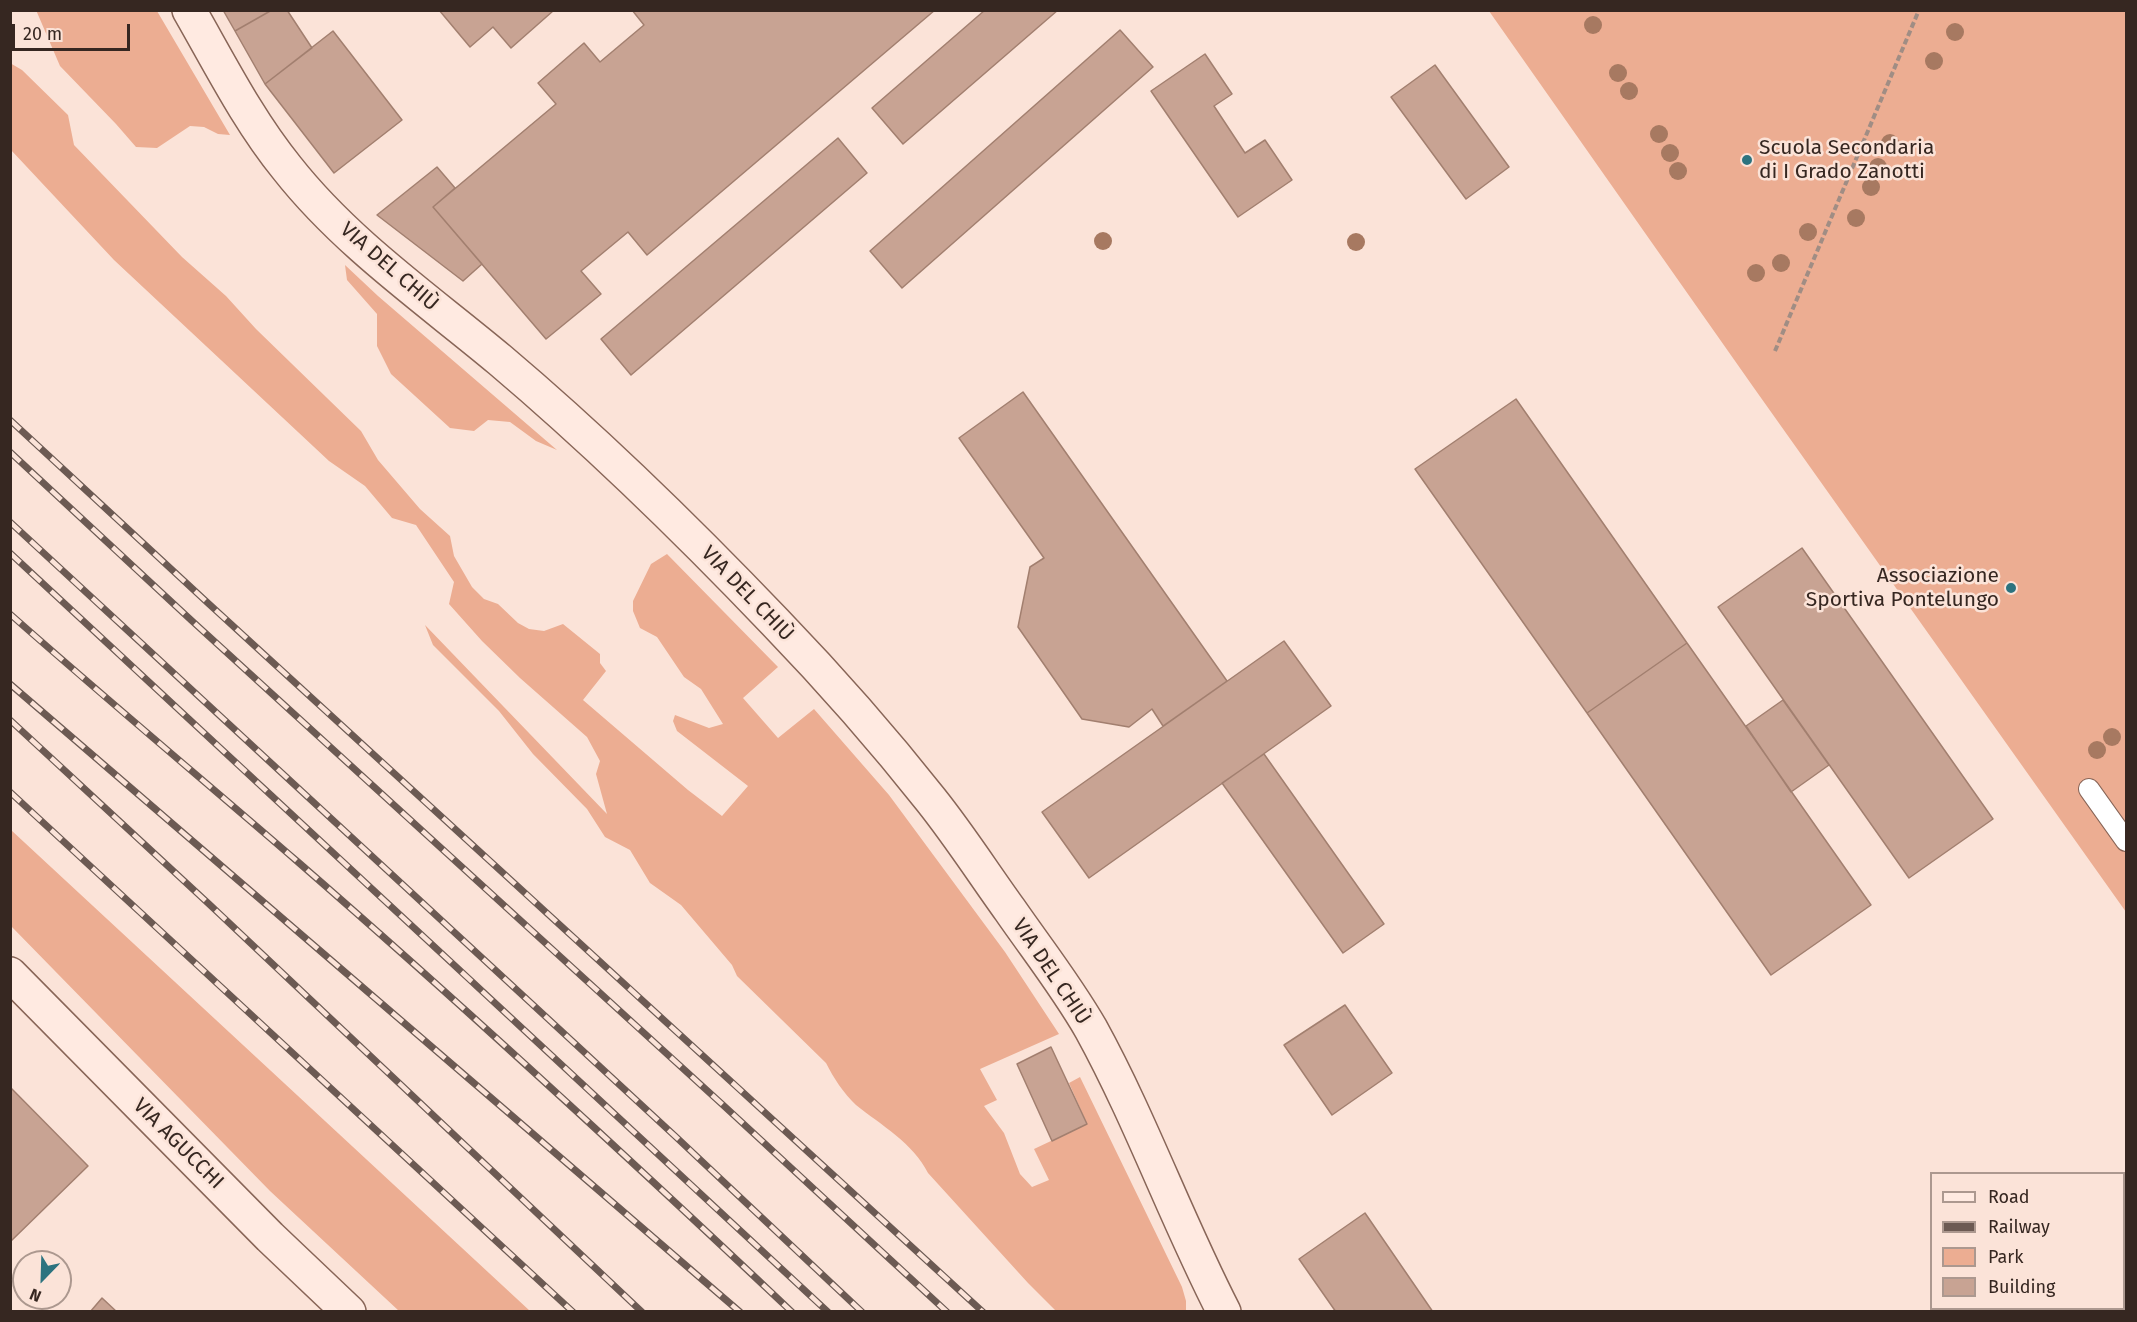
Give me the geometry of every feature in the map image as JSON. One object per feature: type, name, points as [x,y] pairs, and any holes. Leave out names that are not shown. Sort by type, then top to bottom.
[{"type":"street","name":"VIA DEL CHIÙ","points":[[189,10],[267,141],[287,169],[311,196],[369,251],[502,362],[647,493],[778,624],[848,700],[933,802],[1065,988],[1090,1028],[1148,1146],[1224,1311]]},
{"type":"street","name":"VIA AGUCCHI","points":[[10,974],[270,1237],[349,1311]]},
{"type":"street","name":"VIA DEL CHIÙ","points":[[1200,1263],[1207,1311]]},
{"type":"lane","points":[[2089,789],[2127,841]]},
{"type":"path","points":[[1775,351],[1919,10]]},
{"type":"green space","points":[[36,10],[157,11],[230,135],[218,134],[204,127],[190,126],[157,148],[136,147],[60,66]]},
{"type":"green space","name":"Associazione Sportiva Pontelungo","points":[[1489,11],[2126,11],[2126,912],[1754,388]]},
{"type":"green space","points":[[10,63],[22,70],[68,115],[74,145],[182,257],[226,296],[256,329],[361,431],[378,460],[420,509],[450,536],[454,556],[472,587],[484,599],[498,604],[518,623],[529,629],[544,631],[563,624],[600,654],[600,663],[606,671],[583,700],[688,790],[722,816],[748,786],[677,731],[673,721],[675,715],[709,728],[723,724],[701,689],[684,677],[657,637],[640,628],[633,611],[633,601],[651,564],[667,554],[778,667],[743,698],[778,738],[814,709],[889,795],[1005,952],[1059,1034],[980,1069],[997,1100],[984,1106],[1004,1133],[1020,1174],[1032,1187],[1049,1180],[1034,1149],[1087,1124],[1069,1083],[1080,1077],[1182,1287],[1186,1311],[1056,1311],[928,1173],[914,1153],[896,1135],[852,1101],[826,1063],[737,976],[732,965],[681,905],[650,883],[630,850],[605,837],[587,809],[533,754],[499,711],[433,645],[425,625],[607,814],[596,774],[600,761],[587,737],[520,678],[482,641],[449,604],[454,582],[416,525],[392,518],[365,486],[329,461],[114,260],[11,150]]},
{"type":"green space","points":[[345,265],[557,450],[536,441],[510,422],[488,420],[474,431],[450,428],[391,374],[377,346],[377,314],[347,280]]},
{"type":"green space","points":[[11,830],[530,1311],[399,1311],[270,1191],[11,926]]},
{"type":"building","points":[[223,10],[272,10],[235,31]]},
{"type":"building","points":[[272,10],[287,10],[312,48],[265,84],[235,31]]},
{"type":"building","points":[[439,10],[553,11],[511,48],[493,27],[470,47]]},
{"type":"building","points":[[632,10],[935,10],[647,255],[628,232],[581,271],[601,294],[546,339],[433,207],[556,104],[538,83],[584,43],[600,62],[644,25]]},
{"type":"building","points":[[985,10],[1058,10],[903,144],[872,108]]},
{"type":"building","points":[[1120,30],[1153,67],[902,288],[870,251]]},
{"type":"building","points":[[333,31],[402,120],[334,173],[265,84]]},
{"type":"building","points":[[1205,54],[1232,94],[1214,106],[1245,153],[1265,140],[1292,180],[1238,217],[1151,91]]},
{"type":"building","points":[[1435,65],[1509,167],[1466,199],[1391,97]]},
{"type":"building","points":[[838,138],[867,173],[631,375],[601,339]]},
{"type":"building","points":[[437,167],[455,188],[433,207],[482,264],[463,281],[377,215]]},
{"type":"building","points":[[1023,392],[1227,681],[1163,726],[1152,709],[1129,727],[1082,719],[1018,627],[1030,567],[1044,558],[959,438]]},
{"type":"building","points":[[1516,399],[1687,643],[1587,713],[1415,469]]},
{"type":"building","points":[[1802,548],[1993,819],[1909,878],[1718,607]]},
{"type":"building","points":[[1284,641],[1331,706],[1089,878],[1042,812]]},
{"type":"building","points":[[1687,643],[1871,905],[1771,975],[1587,713]]},
{"type":"building","points":[[1783,700],[1829,765],[1791,792],[1746,726]]},
{"type":"building","points":[[1264,754],[1384,924],[1343,953],[1222,783]]},
{"type":"building","points":[[1345,1005],[1392,1073],[1332,1115],[1284,1045]]},
{"type":"building","points":[[1051,1047],[1087,1124],[1052,1141],[1017,1064]]},
{"type":"building","points":[[10,1087],[88,1166],[10,1242]]},
{"type":"building","points":[[2125,1181],[2126,1183],[2125,1255]]},
{"type":"building","points":[[1365,1213],[1433,1312],[1336,1312],[1299,1259]]},
{"type":"building","points":[[102,1298],[117,1312],[90,1312]]},
{"type":"railway","points":[[10,420],[983,1312]]},
{"type":"railway","points":[[10,452],[947,1312]]},
{"type":"railway","points":[[10,522],[675,1136],[862,1312]]},
{"type":"railway","points":[[10,553],[828,1312]]},
{"type":"railway","points":[[10,614],[423,972],[792,1312]]},
{"type":"railway","points":[[10,684],[740,1312]]},
{"type":"railway","points":[[10,720],[642,1312]]},
{"type":"railway","points":[[10,792],[573,1312]]},
{"type":"place","name":"Scuola Secondaria di I Grado Zanotti","points":[[1747,160]]},
{"type":"place","name":"Associazione Sportiva Pontelungo","points":[[2011,588]]}]
